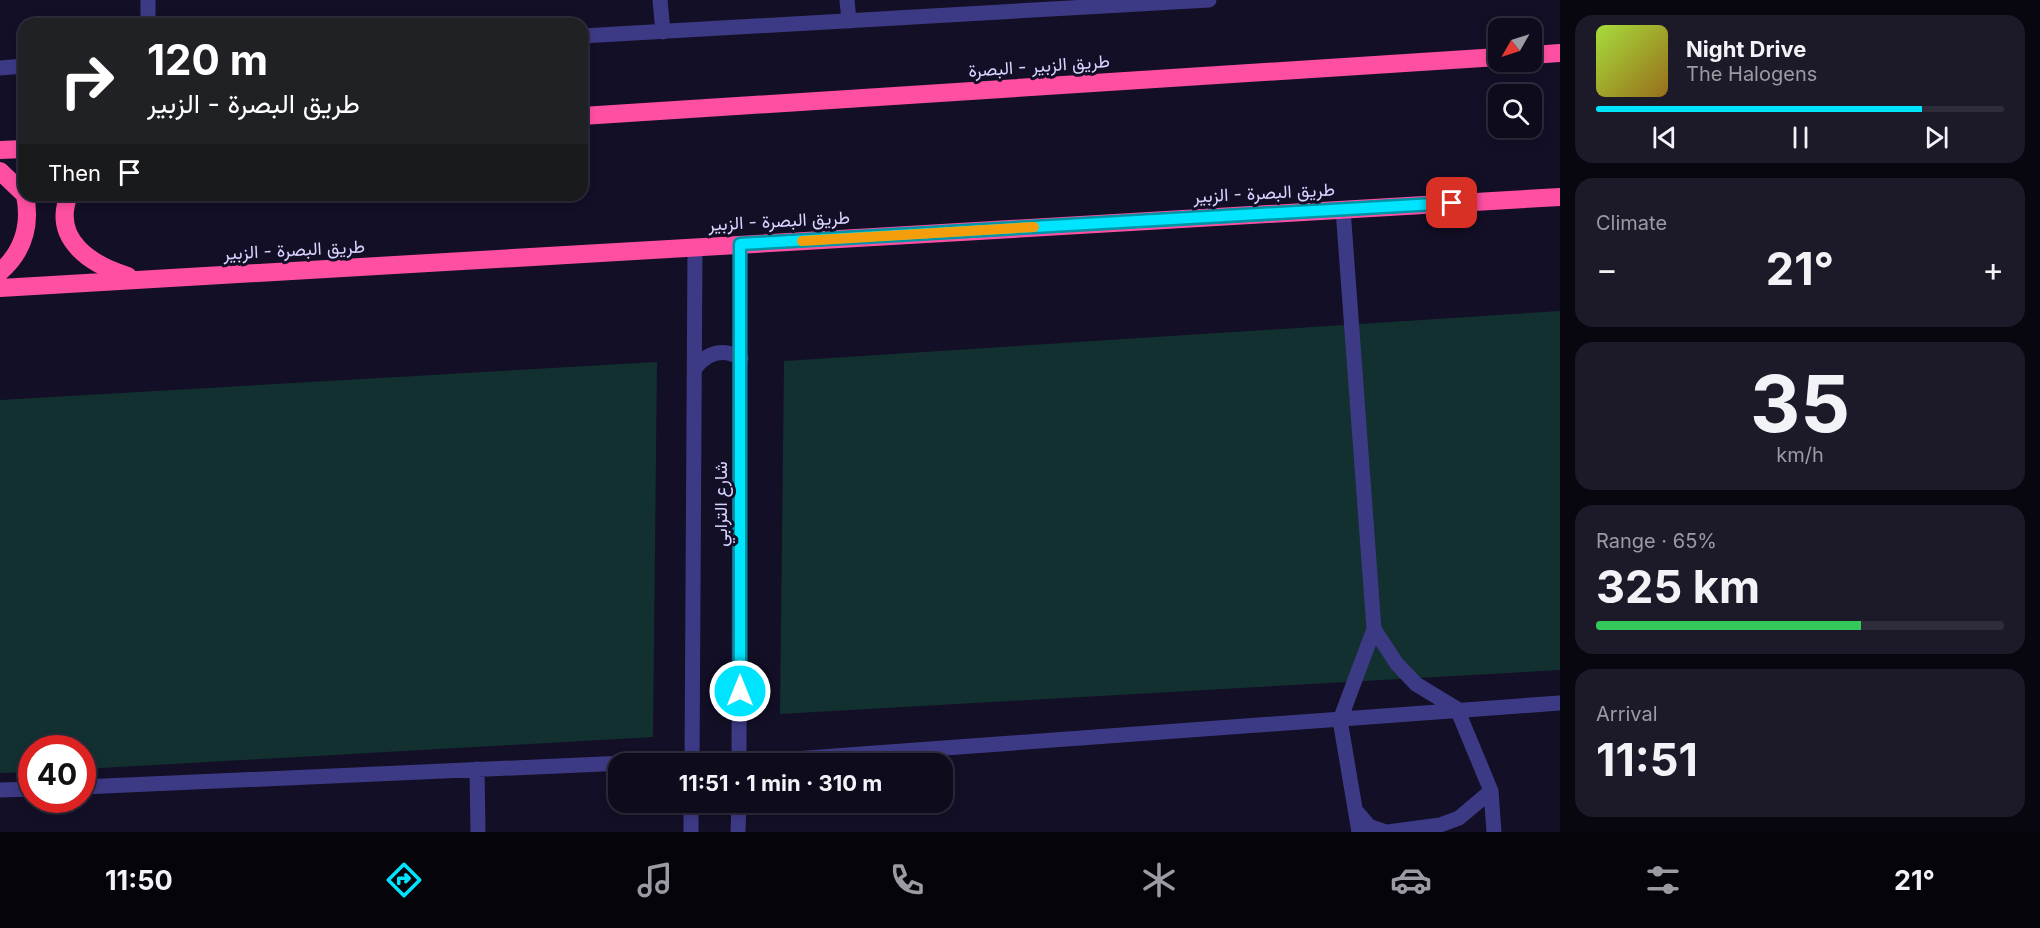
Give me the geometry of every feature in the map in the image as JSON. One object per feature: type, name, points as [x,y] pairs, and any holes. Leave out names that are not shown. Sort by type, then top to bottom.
[{"type":"highway","points":[[1542,54],[1560,53]]},
{"type":"highway","name":"طريق الزبير - البصرة","points":[[588,116],[1488,58]]},
{"type":"highway","points":[[0,150],[18,149]]},
{"type":"highway","points":[[0,171],[18,188]]},
{"type":"highway","name":"طريق البصرة - الزبير","points":[[0,288],[1560,197]]},
{"type":"highway","points":[[0,272],[13,259],[28,227],[29,216],[26,201]]},
{"type":"highway","points":[[66,201],[66,224],[71,238],[85,257],[107,270],[138,280]]},
{"type":"street","points":[[148,0],[148,18]]},
{"type":"street","points":[[660,0],[663,32]]},
{"type":"street","points":[[847,0],[849,21]]},
{"type":"street","points":[[588,36],[1209,0]]},
{"type":"street","points":[[0,68],[18,66]]},
{"type":"street","points":[[1343,209],[1374,628],[1340,720],[1359,832]]},
{"type":"street","name":"شارع الترابي","points":[[740,244],[740,753]]},
{"type":"street","points":[[692,753],[695,247]]},
{"type":"street","points":[[696,367],[701,360],[716,353],[725,352],[741,358]]},
{"type":"street","points":[[1374,628],[1397,664],[1416,684],[1457,709],[1491,791],[1493,831]]},
{"type":"street","points":[[880,753],[1560,703]]},
{"type":"street","points":[[96,786],[608,765]]},
{"type":"street","points":[[477,769],[478,832]]},
{"type":"street","points":[[0,790],[18,789]]},
{"type":"street","points":[[1354,808],[1370,826],[1387,832],[1440,825],[1459,818],[1491,791]]},
{"type":"street","points":[[691,813],[691,832]]},
{"type":"street","points":[[738,832],[739,813]]},
{"type":"green space","points":[[1560,311],[1560,670],[780,714],[784,361]]},
{"type":"green space","points":[[657,362],[653,737],[96,768],[96,735],[18,735],[18,772],[0,773],[0,400]]},
{"type":"slow traffic","points":[[802,241],[1034,227]]},
{"type":"route","points":[[740,691],[740,244],[1452,203]]}]
